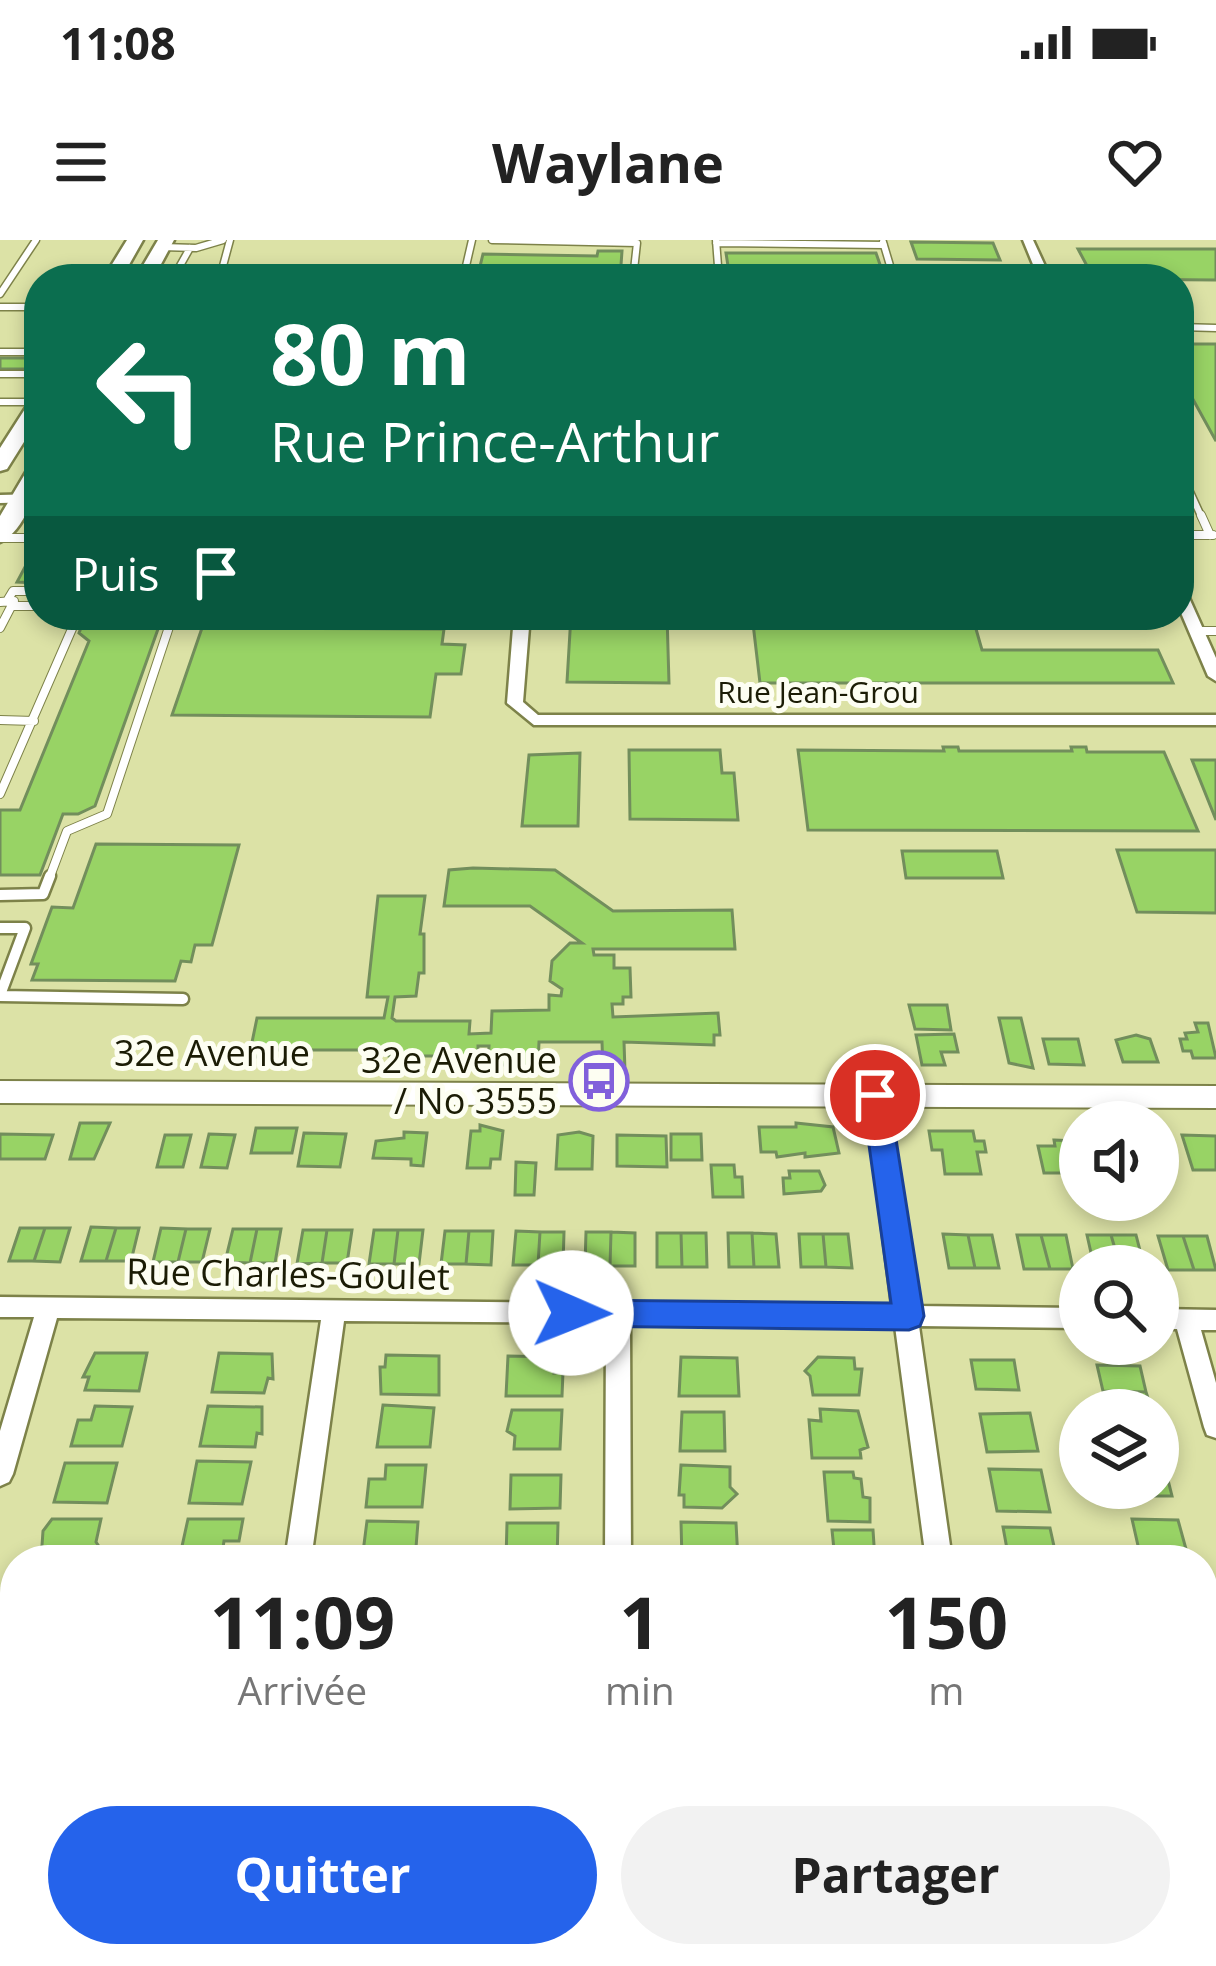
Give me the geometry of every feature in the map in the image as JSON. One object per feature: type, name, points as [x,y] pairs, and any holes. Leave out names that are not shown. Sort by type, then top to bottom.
[{"type":"main road","points":[[0,465],[24,426]]},
{"type":"main road","points":[[0,536],[20,498]]},
{"type":"street","points":[[1194,626],[1216,676]]},
{"type":"street","name":"Rue Jean-Grou","points":[[521,630],[515,703],[534,720],[1216,720]]},
{"type":"street","name":"32e Avenue","points":[[0,1091],[1216,1097]]},
{"type":"street","points":[[875,1095],[937,1545]]},
{"type":"street","name":"Rue Charles-Goulet","points":[[0,1307],[1059,1318]]},
{"type":"street","points":[[0,1474],[48,1307]]},
{"type":"street","points":[[300,1545],[334,1311]]},
{"type":"street","points":[[618,1314],[618,1545]]},
{"type":"street","points":[[1179,1319],[1216,1320]]},
{"type":"street","points":[[1186,1319],[1216,1427]]},
{"type":"lane","points":[[0,294],[35,240]]},
{"type":"lane","points":[[164,244],[190,248],[226,240]]},
{"type":"lane","points":[[492,240],[637,243],[635,264]]},
{"type":"lane","points":[[716,242],[884,243]]},
{"type":"lane","points":[[181,264],[190,248]]},
{"type":"lane","points":[[0,265],[19,265]]},
{"type":"lane","points":[[1194,498],[1213,536]]},
{"type":"lane","points":[[0,628],[6,603]]},
{"type":"lane","points":[[0,794],[72,630]]},
{"type":"lane","points":[[0,895],[43,894],[67,831],[107,814],[168,630]]},
{"type":"lane","points":[[1196,631],[1216,631]]},
{"type":"lane","points":[[0,720],[34,721]]},
{"type":"lane","points":[[0,928],[26,928],[0,995],[183,999]]},
{"type":"building","points":[[911,242],[993,243],[1000,260],[917,259]]},
{"type":"building","points":[[1078,249],[1216,249],[1216,280],[1194,280],[1194,264],[1086,264]]},
{"type":"building","points":[[598,251],[622,251],[621,264],[481,264],[483,254],[597,256]]},
{"type":"building","points":[[726,253],[876,253],[880,264],[728,264]]},
{"type":"building","points":[[1194,344],[1216,344],[1216,441],[1194,401]]},
{"type":"building","points":[[0,358],[24,358],[24,369],[0,369]]},
{"type":"building","points":[[158,630],[95,806],[78,814],[63,814],[40,875],[0,875],[0,810],[20,810],[89,641],[79,633]]},
{"type":"building","points":[[201,630],[444,630],[442,644],[465,645],[461,674],[436,674],[430,717],[172,715]]},
{"type":"building","points":[[570,630],[667,630],[669,683],[567,682]]},
{"type":"building","points":[[754,630],[976,630],[982,650],[1158,650],[1173,683],[760,683]]},
{"type":"building","points":[[943,747],[958,747],[959,751],[1086,747],[1087,752],[1164,752],[1198,831],[808,830],[798,750],[944,751]]},
{"type":"building","points":[[629,750],[720,750],[722,773],[734,773],[738,820],[630,819]]},
{"type":"building","points":[[580,753],[578,826],[522,826],[529,755]]},
{"type":"building","points":[[1192,760],[1216,760],[1216,820]]},
{"type":"building","points":[[96,844],[239,845],[212,945],[195,945],[191,962],[181,961],[175,981],[32,980],[38,964],[31,964],[52,907],[73,908]]},
{"type":"building","points":[[1117,850],[1216,850],[1216,913],[1137,912]]},
{"type":"building","points":[[902,851],[997,851],[1003,878],[906,878]]},
{"type":"building","points":[[449,870],[555,870],[613,911],[732,910],[735,949],[593,949],[594,955],[614,955],[614,968],[630,968],[631,997],[623,997],[623,1004],[612,1004],[613,1017],[718,1013],[720,1035],[714,1035],[714,1045],[624,1042],[625,1071],[613,1073],[603,1071],[602,1042],[539,1042],[538,1065],[488,1065],[489,1046],[478,1046],[478,1056],[266,1050],[265,1057],[249,1057],[257,1018],[384,1018],[388,997],[367,997],[378,896],[425,896],[420,934],[424,934],[424,973],[419,973],[416,996],[395,997],[392,1018],[396,1021],[470,1021],[469,1034],[491,1033],[492,1011],[549,1010],[549,995],[561,996],[562,989],[550,981],[552,961],[570,943],[582,943],[530,906],[444,906]]},
{"type":"building","points":[[909,1005],[947,1005],[951,1030],[915,1029]]},
{"type":"building","points":[[999,1018],[1021,1018],[1033,1068],[1009,1063]]},
{"type":"building","points":[[1195,1023],[1208,1023],[1216,1058],[1193,1058],[1191,1051],[1183,1051],[1180,1039],[1187,1039],[1185,1033],[1198,1032]]},
{"type":"building","points":[[954,1034],[958,1052],[941,1052],[945,1065],[922,1065],[916,1035]]},
{"type":"building","points":[[1136,1035],[1150,1039],[1158,1062],[1123,1062],[1116,1040]]},
{"type":"building","points":[[1043,1039],[1078,1039],[1084,1065],[1049,1064]]},
{"type":"building","points":[[80,1123],[110,1123],[94,1159],[70,1159]]},
{"type":"building","points":[[796,1123],[833,1127],[839,1153],[777,1157],[776,1152],[761,1152],[759,1127],[796,1127]]},
{"type":"building","points":[[480,1125],[503,1131],[500,1159],[491,1159],[490,1168],[467,1168],[471,1131],[480,1131]]},
{"type":"building","points":[[256,1128],[297,1128],[292,1153],[251,1153]]},
{"type":"building","points":[[929,1131],[973,1131],[975,1141],[984,1141],[986,1152],[977,1152],[981,1174],[945,1174],[942,1150],[932,1150]]},
{"type":"building","points":[[404,1132],[427,1133],[423,1166],[411,1165],[411,1159],[373,1158],[376,1141],[404,1138]]},
{"type":"building","points":[[304,1133],[346,1134],[340,1167],[298,1166]]},
{"type":"building","points":[[0,1134],[53,1135],[45,1159],[0,1159]]},
{"type":"building","points":[[209,1134],[235,1135],[227,1168],[201,1167]]},
{"type":"building","points":[[671,1134],[701,1134],[702,1160],[671,1160]]},
{"type":"building","points":[[165,1135],[191,1135],[183,1167],[157,1167]]},
{"type":"building","points":[[558,1135],[593,1136],[592,1169],[556,1169]]},
{"type":"building","points":[[617,1135],[666,1136],[667,1167],[617,1166]]},
{"type":"building","points":[[1182,1135],[1216,1136],[1216,1170],[1193,1170]]},
{"type":"building","points":[[1054,1140],[1059,1140],[1059,1173],[1044,1173],[1038,1146],[1055,1146]]},
{"type":"building","points":[[516,1162],[536,1163],[534,1195],[515,1195]]},
{"type":"building","points":[[711,1165],[734,1165],[735,1177],[742,1177],[743,1197],[713,1197]]},
{"type":"building","points":[[789,1171],[819,1171],[825,1185],[821,1191],[784,1194],[783,1178],[790,1178]]},
{"type":"building","points":[[91,1227],[116,1228],[106,1261],[81,1261]]},
{"type":"building","points":[[20,1228],[45,1228],[34,1261],[9,1261]]},
{"type":"building","points":[[45,1228],[70,1228],[60,1262],[34,1261]]},
{"type":"building","points":[[116,1228],[139,1228],[131,1261],[106,1261]]},
{"type":"building","points":[[161,1228],[186,1229],[178,1262],[153,1262]]},
{"type":"building","points":[[186,1229],[210,1229],[202,1262],[178,1262]]},
{"type":"building","points":[[233,1229],[257,1229],[250,1263],[225,1262]]},
{"type":"building","points":[[257,1229],[281,1229],[275,1263],[250,1263]]},
{"type":"building","points":[[303,1230],[327,1230],[322,1263],[297,1264]]},
{"type":"building","points":[[327,1230],[352,1230],[347,1263],[322,1263]]},
{"type":"building","points":[[374,1230],[398,1230],[394,1264],[369,1264]]},
{"type":"building","points":[[398,1230],[423,1230],[419,1264],[394,1264]]},
{"type":"building","points":[[445,1231],[469,1231],[466,1264],[441,1264]]},
{"type":"building","points":[[469,1231],[493,1231],[491,1265],[466,1264]]},
{"type":"building","points":[[516,1231],[540,1232],[538,1265],[513,1265]]},
{"type":"building","points":[[540,1232],[564,1232],[563,1266],[538,1265]]},
{"type":"building","points":[[586,1232],[611,1232],[610,1266],[585,1266]]},
{"type":"building","points":[[611,1232],[635,1233],[635,1266],[610,1266]]},
{"type":"building","points":[[657,1233],[681,1233],[682,1267],[657,1267]]},
{"type":"building","points":[[681,1233],[706,1233],[707,1267],[682,1267]]},
{"type":"building","points":[[728,1233],[752,1233],[754,1267],[729,1267]]},
{"type":"building","points":[[752,1233],[776,1234],[779,1267],[754,1267]]},
{"type":"building","points":[[799,1234],[823,1234],[826,1267],[801,1267]]},
{"type":"building","points":[[823,1234],[848,1234],[852,1268],[826,1267]]},
{"type":"building","points":[[943,1234],[968,1235],[975,1268],[949,1268]]},
{"type":"building","points":[[968,1235],[992,1235],[999,1268],[975,1268]]},
{"type":"building","points":[[1017,1235],[1041,1235],[1050,1269],[1024,1269]]},
{"type":"building","points":[[1041,1235],[1066,1235],[1068,1245],[1059,1245],[1059,1269],[1050,1269]]},
{"type":"building","points":[[1087,1235],[1111,1235],[1114,1245],[1089,1245]]},
{"type":"building","points":[[1111,1235],[1136,1235],[1139,1245],[1114,1245]]},
{"type":"building","points":[[1158,1236],[1183,1236],[1194,1270],[1179,1270],[1179,1245],[1161,1245]]},
{"type":"building","points":[[1183,1236],[1207,1236],[1216,1270],[1194,1270]]},
{"type":"building","points":[[95,1353],[147,1353],[139,1391],[85,1390],[89,1377],[83,1377]]},
{"type":"building","points":[[219,1353],[272,1354],[273,1379],[268,1378],[264,1393],[212,1392]]},
{"type":"building","points":[[386,1355],[439,1356],[439,1395],[381,1394],[380,1367],[385,1367]]},
{"type":"building","points":[[508,1356],[555,1357],[554,1373],[563,1372],[562,1396],[506,1396]]},
{"type":"building","points":[[681,1357],[737,1358],[739,1396],[679,1396]]},
{"type":"building","points":[[818,1357],[854,1358],[855,1369],[862,1369],[859,1395],[813,1395],[805,1371]]},
{"type":"building","points":[[971,1360],[1014,1360],[1019,1390],[976,1389]]},
{"type":"building","points":[[1097,1365],[1140,1366],[1145,1389],[1103,1389]]},
{"type":"building","points":[[383,1405],[434,1408],[430,1447],[377,1447]]},
{"type":"building","points":[[95,1406],[132,1407],[122,1446],[71,1446],[78,1420],[91,1420]]},
{"type":"building","points":[[208,1406],[262,1407],[262,1434],[257,1433],[255,1447],[200,1446]]},
{"type":"building","points":[[820,1409],[858,1411],[868,1447],[860,1450],[861,1458],[812,1458],[809,1420],[821,1421]]},
{"type":"building","points":[[512,1410],[562,1410],[560,1449],[514,1449],[515,1436],[507,1431]]},
{"type":"building","points":[[682,1412],[724,1412],[725,1451],[680,1451]]},
{"type":"building","points":[[1030,1413],[1038,1451],[987,1452],[980,1414]]},
{"type":"building","points":[[197,1461],[251,1462],[242,1504],[189,1503]]},
{"type":"building","points":[[65,1463],[117,1463],[107,1503],[54,1502]]},
{"type":"building","points":[[386,1465],[426,1465],[422,1507],[366,1507],[369,1479],[385,1479]]},
{"type":"building","points":[[681,1465],[730,1467],[730,1487],[737,1494],[722,1508],[684,1507],[684,1495],[679,1495]]},
{"type":"building","points":[[989,1469],[1041,1470],[1050,1512],[997,1511]]},
{"type":"building","points":[[824,1472],[853,1472],[854,1478],[861,1479],[863,1497],[870,1498],[870,1522],[828,1521]]},
{"type":"building","points":[[511,1475],[561,1475],[560,1508],[510,1509]]},
{"type":"building","points":[[52,1519],[101,1519],[98,1545],[42,1545],[43,1531]]},
{"type":"building","points":[[188,1519],[243,1519],[239,1541],[182,1545]]},
{"type":"building","points":[[1132,1519],[1178,1520],[1185,1545],[1138,1545]]},
{"type":"building","points":[[367,1521],[418,1522],[416,1545],[364,1545]]},
{"type":"building","points":[[681,1522],[736,1523],[737,1545],[682,1545]]},
{"type":"building","points":[[507,1523],[558,1523],[557,1545],[506,1545]]},
{"type":"building","points":[[1003,1527],[1050,1528],[1054,1545],[1006,1545]]},
{"type":"building","points":[[832,1530],[873,1530],[874,1545],[834,1545]]},
{"type":"place","name":"32e Avenue / No 3555","points":[[599,1081]]},
{"type":"route","points":[[571,1313],[909,1316],[875,1095]]}]
